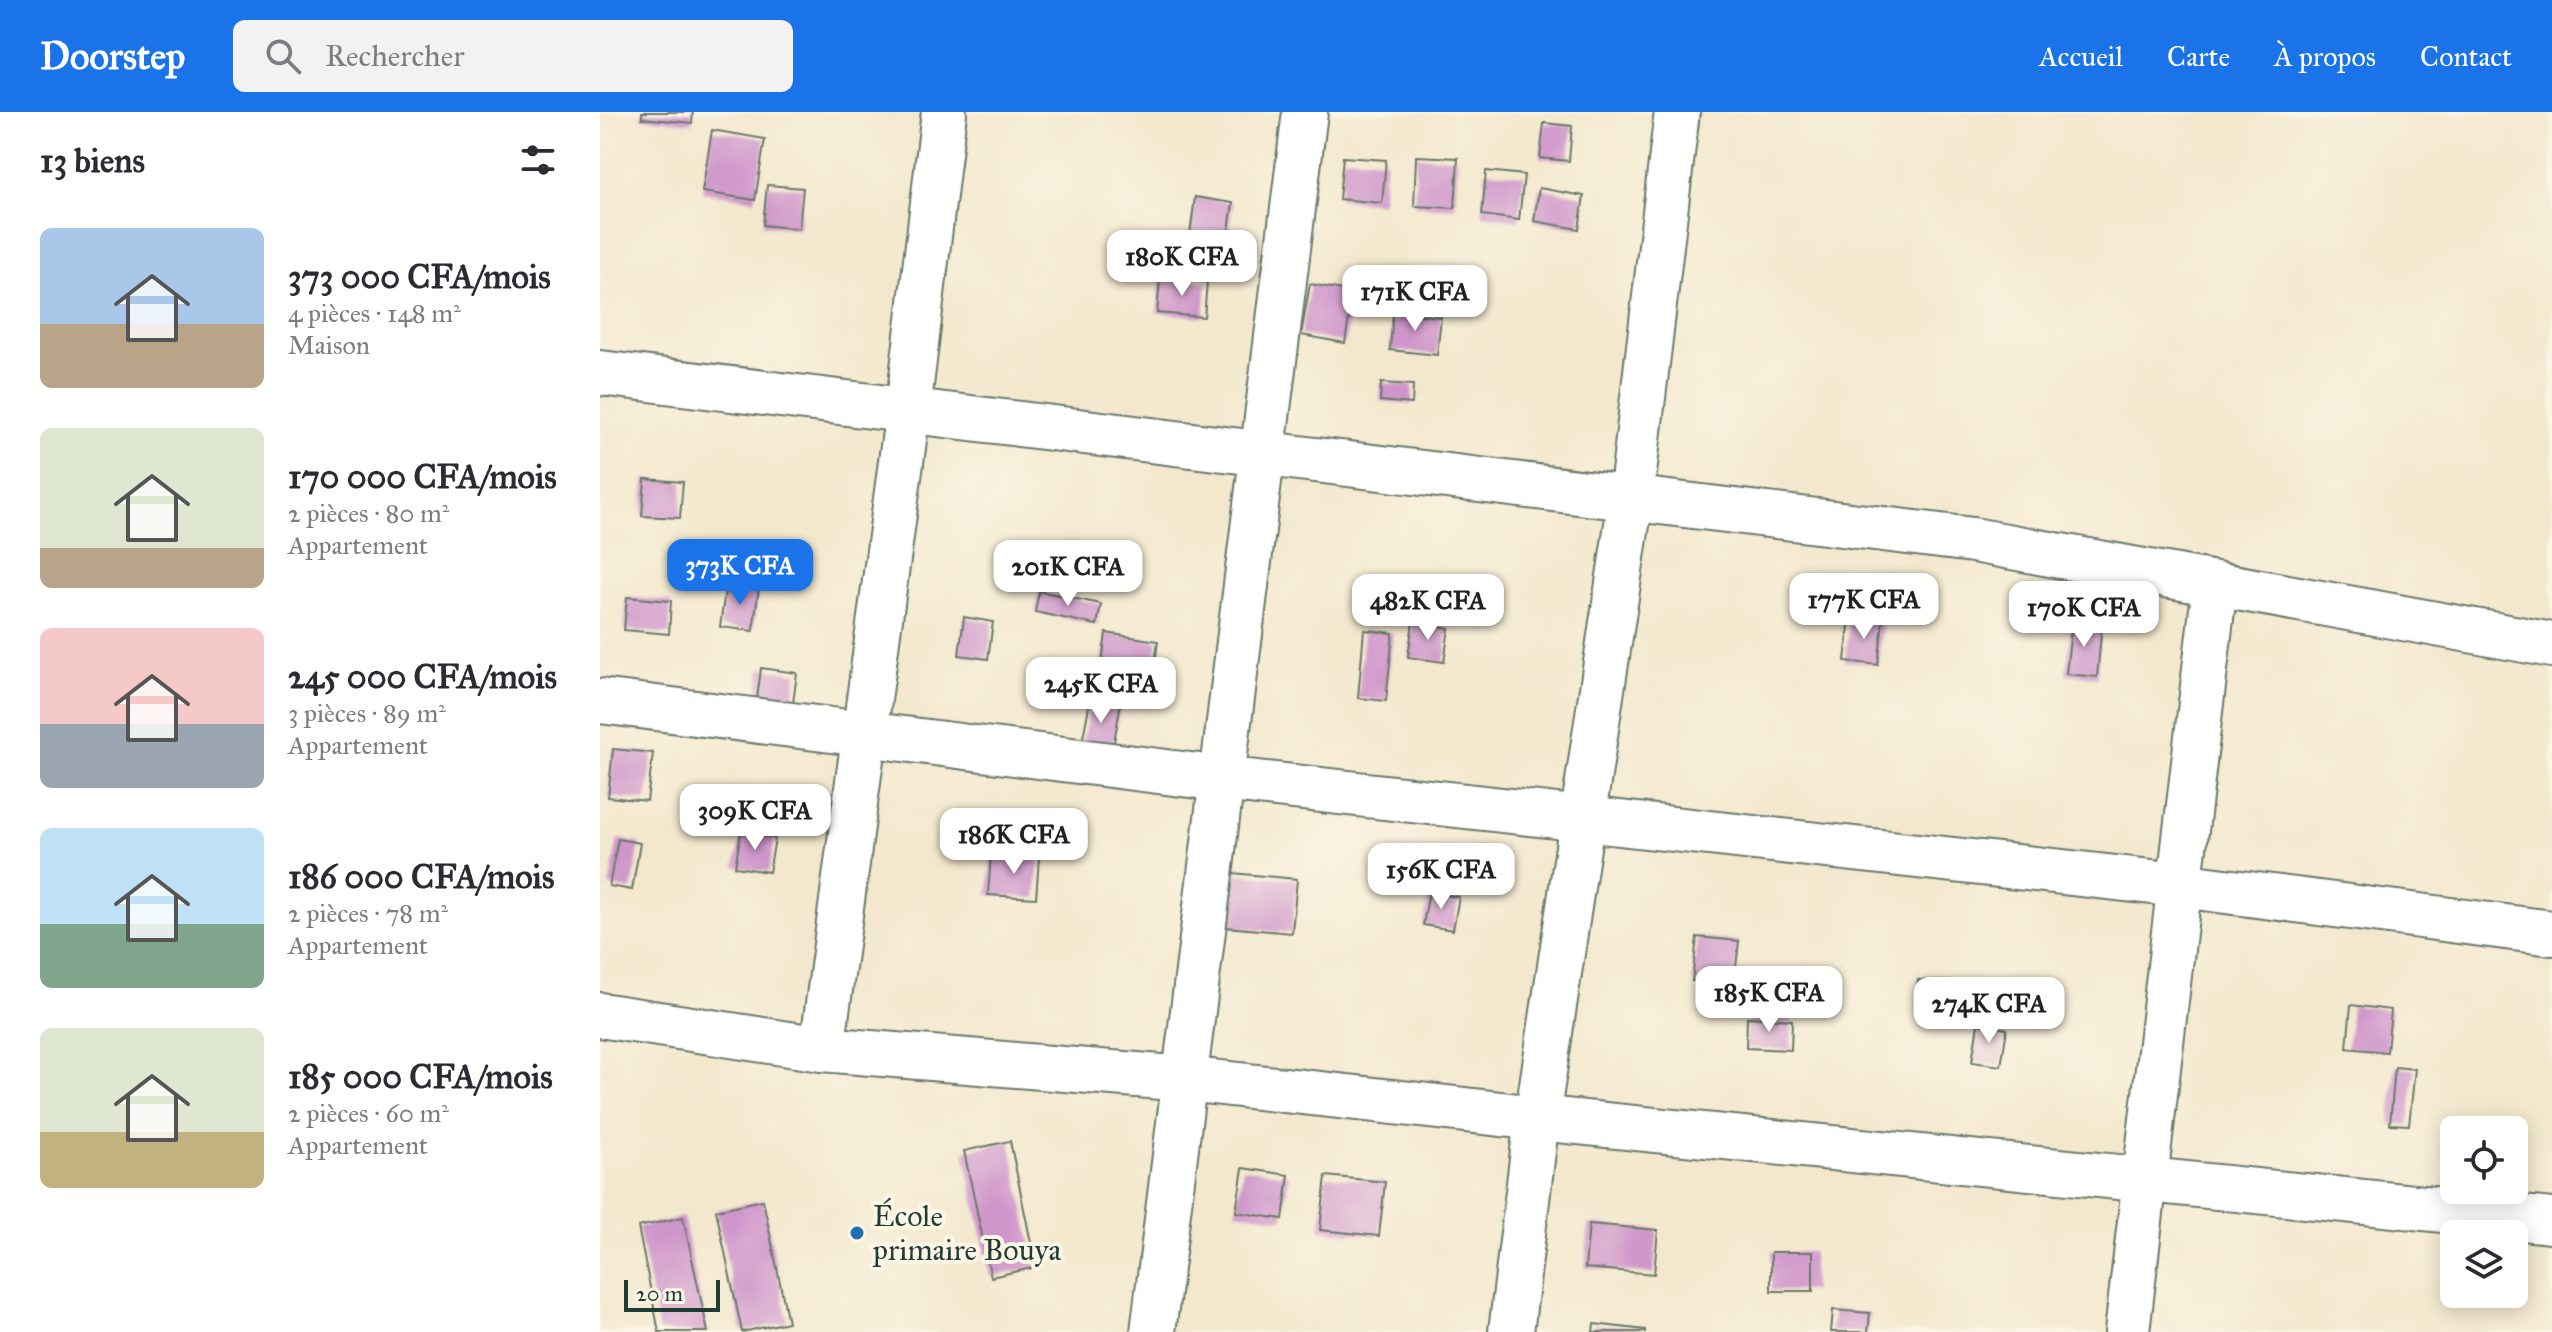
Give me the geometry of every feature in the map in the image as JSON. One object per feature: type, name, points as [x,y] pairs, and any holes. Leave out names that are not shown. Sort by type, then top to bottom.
[{"type":"street","points":[[822,1049],[908,410],[944,112]]},
{"type":"street","points":[[1153,1332],[1305,112]]},
{"type":"street","points":[[1511,1332],[1537,1118],[1631,498],[1677,112]]},
{"type":"street","points":[[600,373],[1973,540],[2552,645]]},
{"type":"street","points":[[2127,1332],[2215,584]]},
{"type":"street","points":[[600,701],[1222,779],[2179,885],[2552,933]]},
{"type":"street","points":[[600,1015],[822,1049],[1185,1079],[1537,1118],[2552,1221]]},
{"type":"building","points":[[642,112],[693,112],[692,123],[642,118]]},
{"type":"building","points":[[1544,123],[1572,126],[1569,161],[1540,158]]},
{"type":"building","points":[[712,130],[765,139],[755,200],[702,192]]},
{"type":"building","points":[[1416,156],[1458,158],[1455,208],[1414,206]]},
{"type":"building","points":[[1343,157],[1386,160],[1382,203],[1339,199]]},
{"type":"building","points":[[1486,171],[1524,175],[1519,220],[1482,215]]},
{"type":"building","points":[[767,185],[803,188],[799,229],[763,225]]},
{"type":"building","points":[[1539,188],[1584,196],[1579,229],[1534,221]]},
{"type":"building","points":[[1195,197],[1233,203],[1222,278],[1185,273]]},
{"type":"building","points":[[1160,278],[1207,282],[1204,317],[1157,313]]},
{"type":"building","points":[[1310,284],[1353,292],[1345,343],[1301,335]]},
{"type":"building","points":[[1393,312],[1441,317],[1437,355],[1390,350]]},
{"type":"building","points":[[1381,383],[1413,385],[1412,404],[1380,401]]},
{"type":"building","points":[[645,479],[683,482],[680,518],[642,516]]},
{"type":"building","points":[[726,583],[759,587],[753,631],[720,627]]},
{"type":"building","points":[[1039,591],[1101,604],[1097,625],[1035,612]]},
{"type":"building","points":[[627,597],[671,601],[669,634],[624,630]]},
{"type":"building","points":[[964,617],[993,622],[988,659],[959,655]]},
{"type":"building","points":[[1850,617],[1883,621],[1878,665],[1845,661]]},
{"type":"building","points":[[2072,620],[2102,623],[2097,677],[2066,674]]},
{"type":"building","points":[[1413,622],[1449,628],[1444,662],[1408,657]]},
{"type":"building","points":[[1364,630],[1393,633],[1386,701],[1358,698]]},
{"type":"building","points":[[1106,633],[1158,641],[1152,686],[1100,678]]},
{"type":"building","points":[[761,668],[797,673],[792,711],[756,707]]},
{"type":"building","points":[[1091,696],[1121,702],[1112,753],[1081,748]]},
{"type":"building","points":[[613,749],[653,753],[647,801],[608,797]]},
{"type":"building","points":[[741,832],[775,839],[769,872],[735,867]]},
{"type":"building","points":[[618,839],[640,843],[632,890],[609,886]]},
{"type":"building","points":[[991,855],[1039,858],[1036,898],[988,895]]},
{"type":"building","points":[[1231,873],[1297,879],[1292,933],[1226,927]]},
{"type":"building","points":[[1429,892],[1459,897],[1453,930],[1423,925]]},
{"type":"building","points":[[1697,937],[1739,941],[1734,985],[1692,981]]},
{"type":"building","points":[[1918,980],[1970,983],[1968,1015],[1916,1012]]},
{"type":"building","points":[[2351,1005],[2391,1010],[2387,1052],[2347,1048]]},
{"type":"building","points":[[1747,1017],[1792,1020],[1791,1050],[1746,1048]]},
{"type":"building","points":[[1978,1024],[2007,1029],[2001,1066],[1972,1062]]},
{"type":"building","points":[[2395,1067],[2415,1069],[2409,1125],[2390,1124]]},
{"type":"building","points":[[1010,1141],[1036,1267],[991,1277],[964,1151]]},
{"type":"building","points":[[1243,1168],[1289,1175],[1283,1219],[1236,1212]]},
{"type":"building","points":[[1326,1176],[1385,1182],[1379,1236],[1320,1230]]},
{"type":"building","points":[[763,1200],[788,1322],[742,1332],[716,1210]]},
{"type":"building","points":[[683,1217],[708,1332],[659,1332],[638,1227]]},
{"type":"building","points":[[1589,1224],[1658,1230],[1654,1274],[1585,1268]]},
{"type":"building","points":[[1771,1252],[1813,1252],[1813,1291],[1771,1291]]},
{"type":"building","points":[[1833,1310],[1870,1313],[1868,1332],[1831,1332]]},
{"type":"building","points":[[1594,1324],[1645,1330],[1645,1332],[1593,1332]]},
{"type":"place","name":"École primaire Bouya","points":[[857,1233]]}]
